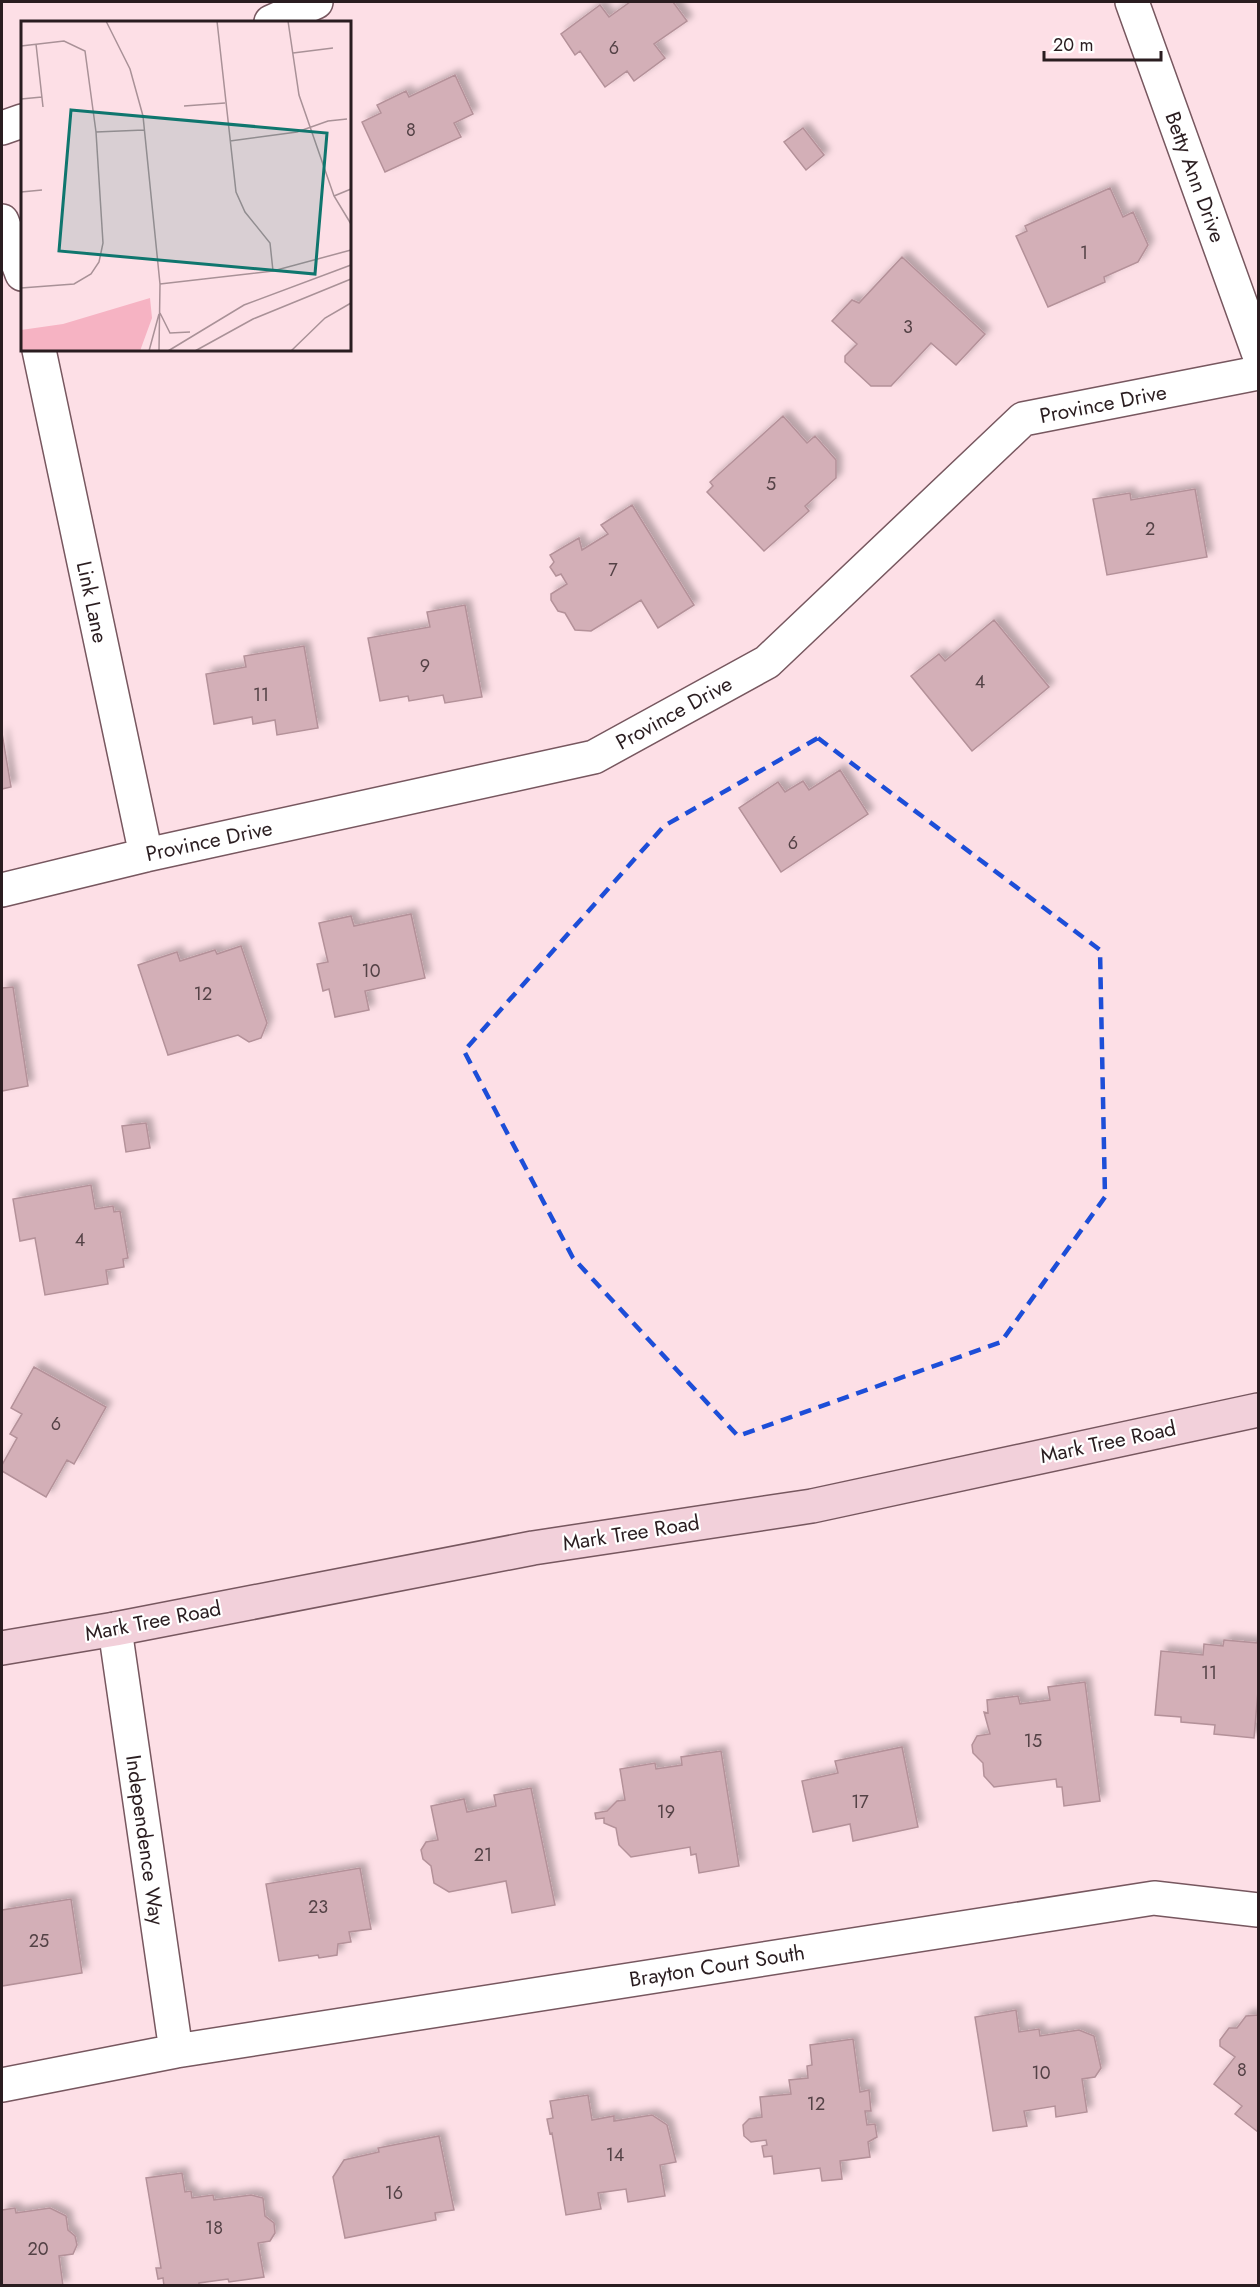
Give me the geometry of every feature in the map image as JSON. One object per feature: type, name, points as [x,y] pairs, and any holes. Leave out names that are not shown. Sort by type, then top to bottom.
[{"type":"main road","name":"Mark Tree Road","points":[[2,1648],[115,1629],[533,1548],[812,1506],[1258,1410]]},
{"type":"street","points":[[273,21],[316,2]]},
{"type":"street","name":"Betty Ann Drive","points":[[1132,2],[1258,351]]},
{"type":"street","points":[[2,128],[21,121]]},
{"type":"street","points":[[2,221],[21,271]]},
{"type":"street","name":"Link Lane","points":[[39,351],[146,855]]},
{"type":"street","name":"Province Drive","points":[[2,890],[146,855],[594,757],[767,662],[1023,419],[1258,374]]},
{"type":"street","name":"Independence Way","points":[[115,1629],[176,2051]]},
{"type":"street","name":"Brayton Court South","points":[[2,2085],[176,2051],[1155,1898],[1258,1910]]},
{"type":"highlighted area","points":[[818,738],[1100,950],[1105,1197],[1001,1342],[738,1436],[573,1258],[464,1051],[664,826]]},
{"type":"building","points":[[630,2],[673,2],[687,21],[654,44],[665,58],[634,81],[627,71],[605,87],[580,51],[575,55],[561,34],[600,5],[609,17]]},
{"type":"building","points":[[455,75],[473,114],[454,123],[461,137],[385,172],[362,122],[381,113],[377,105],[406,91],[409,97]]},
{"type":"building","points":[[803,128],[824,155],[806,170],[784,142]]},
{"type":"building","points":[[1110,188],[1123,217],[1133,212],[1148,245],[1138,262],[1104,277],[1105,282],[1048,307],[1016,236],[1027,231],[1025,226]]},
{"type":"building","points":[[902,257],[985,334],[956,365],[931,343],[891,386],[871,386],[845,362],[845,356],[857,344],[832,321],[852,300],[859,303]]},
{"type":"building","points":[[783,416],[807,443],[815,436],[836,460],[836,478],[805,506],[809,511],[764,551],[707,492],[713,486],[710,482]]},
{"type":"building","points":[[1195,489],[1207,557],[1107,575],[1093,499],[1130,493],[1131,500]]},
{"type":"building","points":[[632,505],[694,605],[658,628],[641,600],[591,631],[575,630],[565,613],[558,611],[551,600],[551,594],[567,584],[561,574],[556,576],[550,567],[554,562],[550,555],[579,538],[582,550],[608,534],[601,525]]},
{"type":"building","points":[[465,605],[482,697],[445,703],[443,695],[409,701],[408,696],[380,701],[368,638],[430,627],[427,612]]},
{"type":"building","points":[[994,620],[1049,687],[972,751],[911,676],[939,654],[945,661]]},
{"type":"building","points":[[304,646],[318,728],[277,735],[275,720],[253,724],[252,717],[214,724],[206,674],[246,667],[244,656]]},
{"type":"building","points":[[2,733],[11,787],[2,789]]},
{"type":"building","points":[[840,770],[868,814],[781,872],[739,808],[778,782],[785,792],[803,781],[809,790]]},
{"type":"building","points":[[411,914],[425,978],[365,991],[369,1010],[335,1017],[329,989],[323,991],[317,964],[328,962],[319,923],[351,916],[354,926]]},
{"type":"building","points":[[241,946],[267,1023],[261,1038],[249,1042],[238,1035],[168,1055],[138,965],[177,952],[180,961],[215,950],[217,954]]},
{"type":"building","points":[[13,987],[28,1086],[2,1091],[2,988]]},
{"type":"building","points":[[146,1123],[150,1148],[126,1152],[122,1126]]},
{"type":"building","points":[[91,1185],[95,1209],[113,1206],[114,1212],[120,1211],[128,1258],[123,1259],[124,1267],[106,1270],[108,1284],[45,1295],[35,1238],[20,1241],[13,1199]]},
{"type":"building","points":[[34,1367],[106,1407],[74,1464],[67,1460],[46,1497],[2,1471],[2,1465],[17,1438],[10,1434],[22,1414],[11,1408]]},
{"type":"building","points":[[1224,1640],[1258,1643],[1258,1691],[1254,1738],[1214,1734],[1215,1725],[1181,1722],[1181,1717],[1155,1715],[1161,1651],[1203,1655],[1204,1644],[1223,1646]]},
{"type":"building","points":[[1085,1682],[1100,1801],[1064,1806],[1062,1787],[1057,1787],[1056,1779],[994,1787],[984,1776],[983,1763],[973,1753],[972,1745],[977,1736],[990,1734],[984,1712],[988,1713],[987,1700],[1018,1696],[1020,1704],[1050,1700],[1048,1687]]},
{"type":"building","points":[[902,1747],[918,1827],[853,1841],[850,1824],[813,1832],[802,1781],[838,1773],[835,1761]]},
{"type":"building","points":[[721,1751],[739,1866],[699,1873],[696,1854],[691,1855],[690,1847],[631,1857],[619,1845],[616,1828],[604,1823],[604,1818],[596,1819],[595,1813],[607,1811],[617,1801],[625,1800],[620,1769],[655,1763],[656,1769],[682,1765],[681,1757]]},
{"type":"building","points":[[531,1788],[555,1905],[512,1913],[506,1881],[449,1892],[434,1883],[431,1866],[423,1859],[421,1850],[426,1842],[438,1840],[431,1806],[464,1799],[467,1812],[496,1806],[494,1795]]},
{"type":"building","points":[[360,1868],[371,1929],[349,1932],[351,1942],[338,1944],[337,1955],[319,1958],[318,1955],[279,1961],[266,1884]]},
{"type":"building","points":[[71,1899],[82,1973],[2,1986],[2,1910]]},
{"type":"building","points":[[1016,2010],[1019,2032],[1039,2029],[1040,2036],[1079,2030],[1094,2036],[1101,2068],[1095,2077],[1082,2079],[1087,2112],[1056,2117],[1055,2106],[1024,2111],[1027,2126],[993,2131],[975,2017]]},
{"type":"building","points":[[1258,2015],[1258,2132],[1235,2114],[1242,2106],[1214,2084],[1235,2057],[1220,2046],[1220,2040],[1229,2028],[1237,2028],[1246,2016]]},
{"type":"building","points":[[853,2039],[860,2092],[869,2090],[871,2111],[865,2111],[867,2125],[875,2124],[877,2137],[868,2142],[870,2157],[840,2161],[842,2179],[822,2181],[820,2168],[774,2174],[772,2156],[764,2157],[762,2146],[767,2145],[766,2140],[751,2142],[744,2136],[743,2125],[749,2119],[762,2117],[760,2097],[791,2094],[789,2080],[808,2078],[807,2066],[812,2065],[810,2045]]},
{"type":"building","points":[[588,2095],[592,2120],[614,2116],[614,2121],[652,2115],[667,2125],[676,2162],[660,2165],[665,2196],[628,2202],[626,2189],[598,2193],[601,2209],[566,2215],[552,2133],[550,2134],[547,2119],[553,2118],[550,2101]]},
{"type":"building","points":[[439,2136],[454,2210],[435,2213],[436,2220],[345,2238],[333,2177],[344,2160],[379,2152],[378,2148]]},
{"type":"building","points":[[182,2173],[185,2192],[191,2191],[192,2198],[213,2195],[214,2200],[251,2195],[263,2198],[265,2216],[274,2223],[275,2233],[270,2241],[258,2243],[264,2277],[199,2283],[199,2286],[164,2286],[163,2278],[158,2279],[156,2268],[161,2268],[146,2178]]},
{"type":"building","points":[[15,2208],[16,2213],[50,2208],[66,2216],[68,2230],[75,2236],[77,2245],[73,2254],[59,2256],[63,2286],[2,2286],[2,2210]]}]
